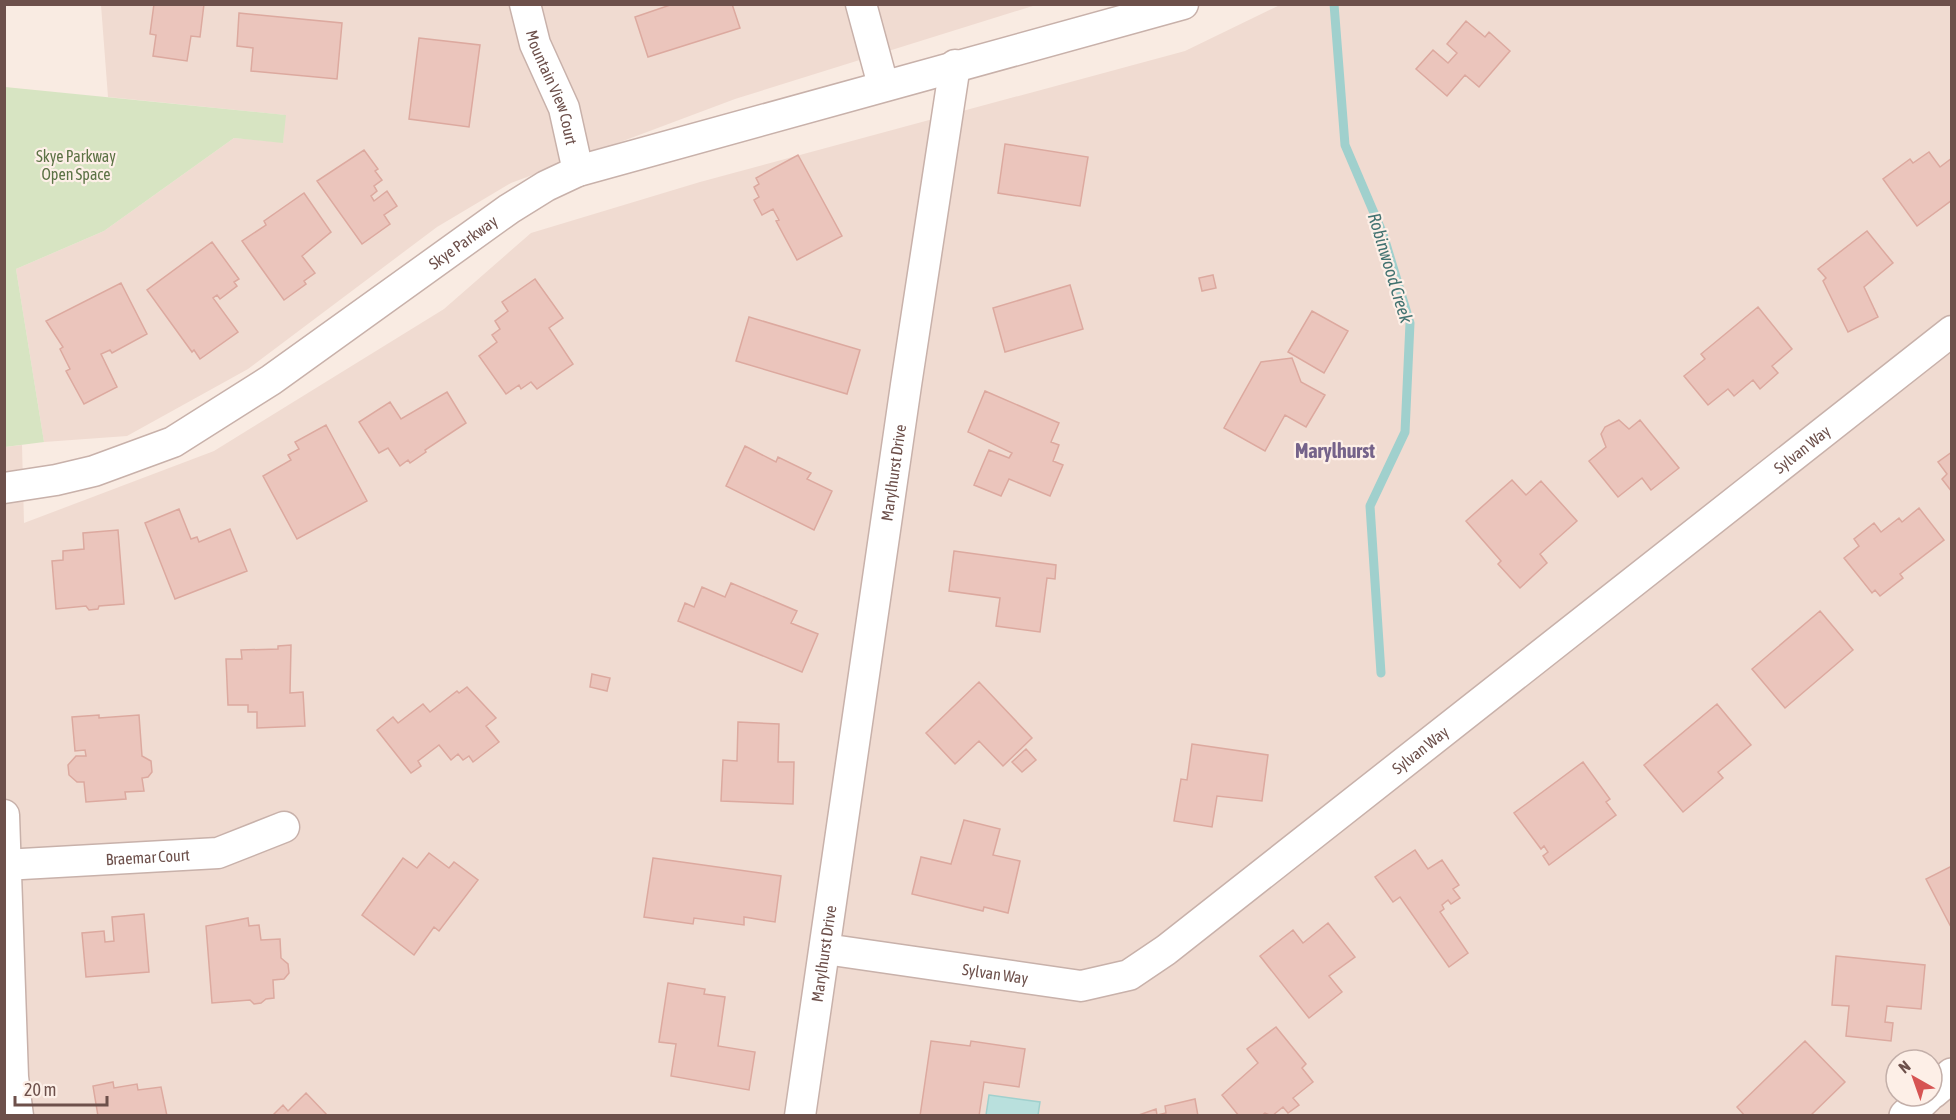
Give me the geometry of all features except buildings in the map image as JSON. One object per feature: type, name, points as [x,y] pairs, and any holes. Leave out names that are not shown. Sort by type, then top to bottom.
[{"type":"street","name":"Mountain View Court","points":[[525,4],[536,44],[564,108],[578,171]]},
{"type":"street","points":[[861,4],[883,85]]},
{"type":"street","points":[[955,65],[1182,4]]},
{"type":"street","name":"Skye Parkway","points":[[4,488],[88,473],[173,442],[271,380],[509,208],[546,186],[578,171],[955,65]]},
{"type":"street","name":"Marylhurst Drive","points":[[800,1116],[907,374],[955,65]]},
{"type":"street","name":"Sylvan Way","points":[[825,949],[1080,986],[1129,975],[1176,943],[1952,331]]},
{"type":"street","points":[[4,815],[13,1077],[18,1116]]},
{"type":"street","name":"Braemar Court","points":[[6,865],[218,853],[284,827]]},
{"type":"shaded area","points":[[101,5],[1036,5],[735,99],[511,183],[437,227],[248,369],[127,436],[44,442],[16,269],[104,231],[234,138],[283,142],[285,115],[108,97]]},
{"type":"shaded area","points":[[1280,5],[1951,5],[1951,1115],[5,1116],[5,447],[22,445],[24,523],[214,451],[444,309],[531,233],[700,182],[1185,51]]},
{"type":"green space","name":"Skye Parkway Open Space","points":[[5,87],[286,115],[283,143],[234,138],[104,231],[16,269],[44,442],[5,447]]},
{"type":"water","points":[[989,1095],[1040,1102],[1038,1115],[986,1115]]},
{"type":"waterway","name":"Robinwood Creek","points":[[1334,4],[1345,145],[1383,234],[1410,323],[1405,432],[1370,506],[1381,673]]},
{"type":"district","name":"Marylhurst","points":[[1335,451]]}]
